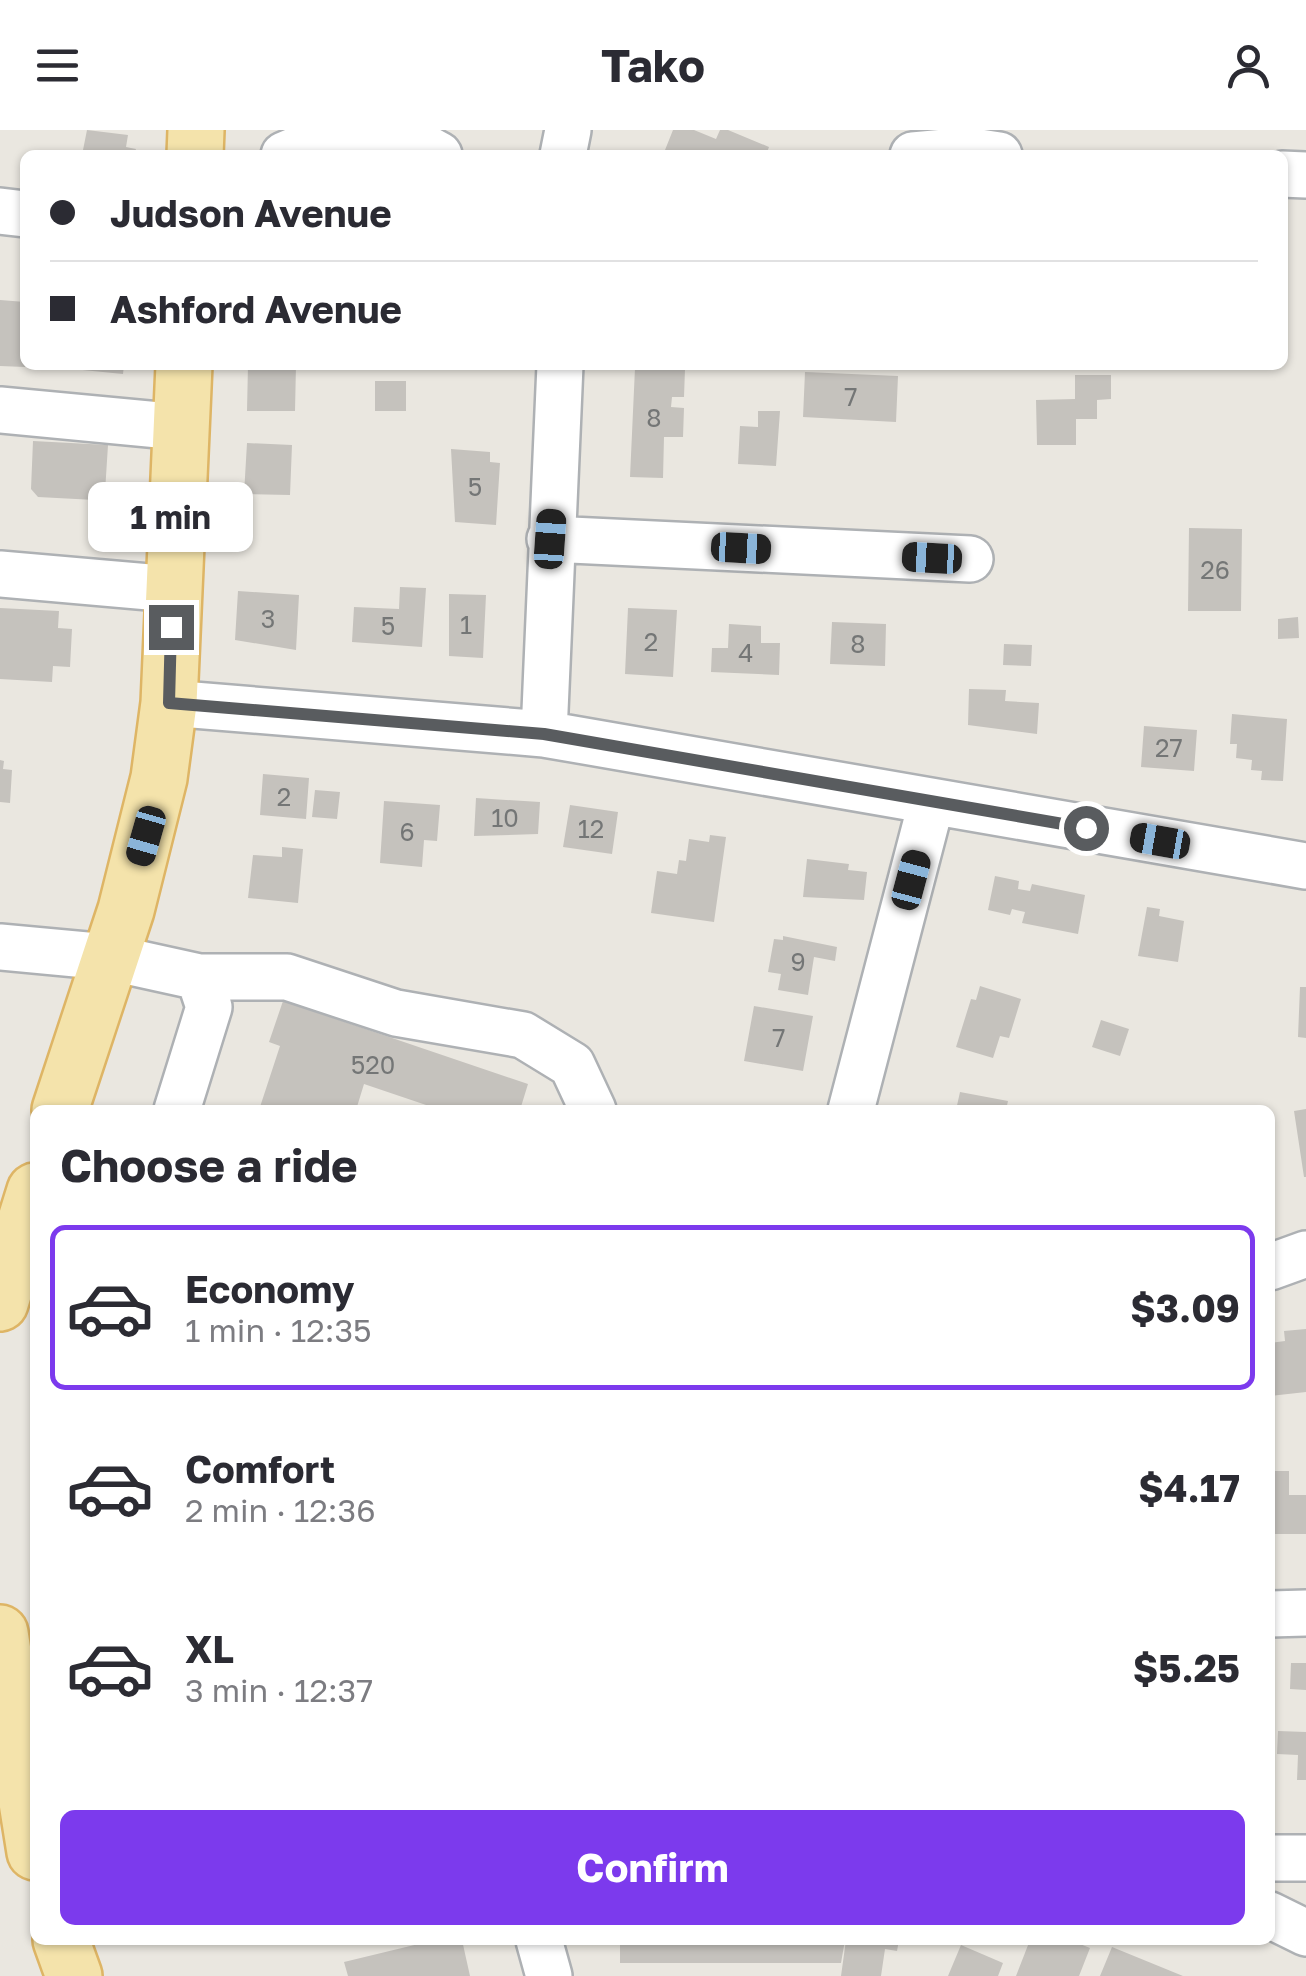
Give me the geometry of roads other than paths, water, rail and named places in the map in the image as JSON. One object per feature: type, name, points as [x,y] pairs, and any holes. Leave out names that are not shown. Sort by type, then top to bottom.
[{"type":"main road","points":[[62,1105],[151,817],[169,703],[184,370]]},
{"type":"main road","points":[[0,1304],[30,1207]]},
{"type":"main road","points":[[0,1633],[6,1722],[30,1830]]},
{"type":"main road","points":[[56,1976],[58,1945]]},
{"type":"main road","points":[[60,1945],[74,1976]]},
{"type":"street","points":[[296,150],[344,130],[401,134],[430,150]]},
{"type":"street","points":[[946,150],[979,145]]},
{"type":"street","points":[[544,734],[560,370]]},
{"type":"street","points":[[0,410],[180,427]]},
{"type":"street","points":[[550,539],[970,560]]},
{"type":"street","points":[[0,574],[172,589]]},
{"type":"street","points":[[169,703],[544,734],[1306,866]]},
{"type":"street","points":[[851,1105],[931,804]]},
{"type":"street","points":[[0,948],[108,956],[199,977],[287,977],[396,1013],[523,1035],[572,1065],[590,1105]]},
{"type":"street","points":[[179,1105],[209,1007],[199,977]]},
{"type":"street","points":[[1275,1265],[1306,1254]]},
{"type":"street","points":[[1275,1614],[1306,1614]]},
{"type":"street","points":[[1275,1858],[1306,1858]]},
{"type":"street","points":[[1275,1918],[1306,1933]]},
{"type":"street","points":[[540,1945],[549,1976]]}]
